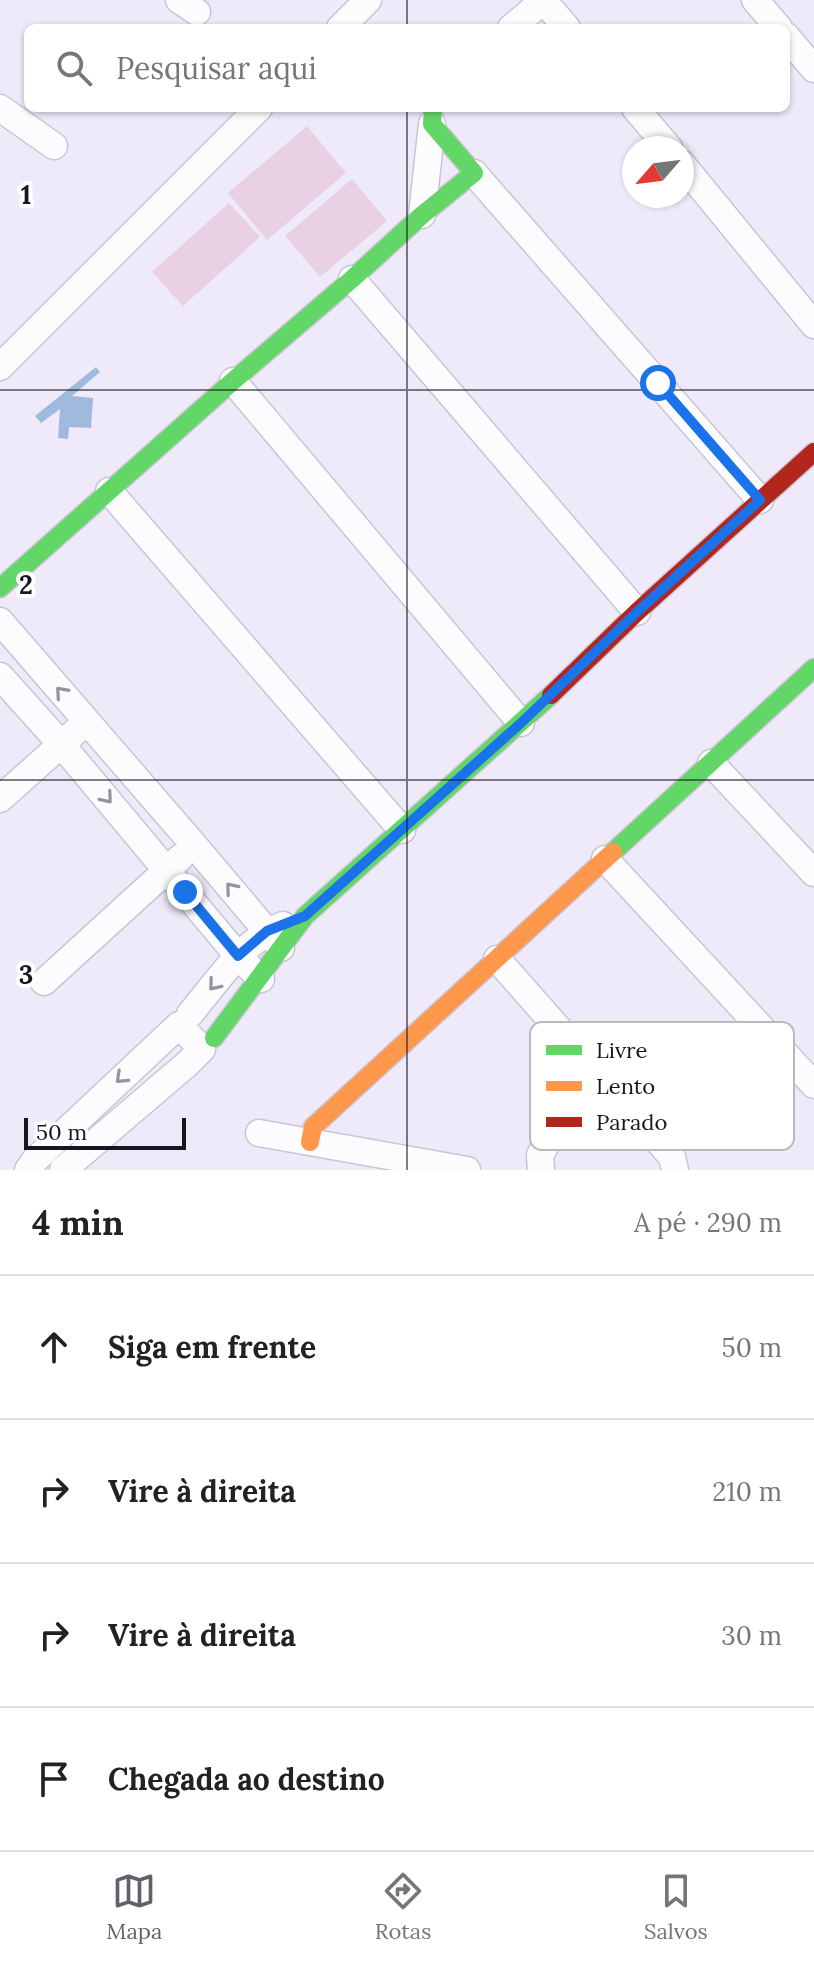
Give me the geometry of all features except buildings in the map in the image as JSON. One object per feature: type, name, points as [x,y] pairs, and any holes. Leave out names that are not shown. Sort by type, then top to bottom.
[{"type":"street","points":[[344,24],[368,0]]},
{"type":"street","points":[[516,24],[543,0],[564,24]]},
{"type":"street","points":[[755,0],[776,24]]},
{"type":"street","points":[[790,41],[814,69]]},
{"type":"street","points":[[0,108],[54,146]]},
{"type":"street","points":[[0,367],[255,112]]},
{"type":"street","points":[[638,112],[659,136]]},
{"type":"street","points":[[433,116],[474,173],[760,500]]},
{"type":"street","points":[[422,215],[433,116]]},
{"type":"street","points":[[0,588],[422,215],[474,173]]},
{"type":"street","points":[[694,179],[814,325]]},
{"type":"street","points":[[352,279],[637,612]]},
{"type":"street","points":[[233,381],[521,723]]},
{"type":"street","points":[[28,1170],[95,1102],[184,1020],[238,956],[274,940],[305,916],[521,723],[637,612],[814,452]]},
{"type":"street","points":[[109,491],[402,830]]},
{"type":"street","points":[[0,621],[274,940]]},
{"type":"street","points":[[310,1142],[313,1127],[814,668]]},
{"type":"street","points":[[0,676],[61,744],[238,956],[261,979]]},
{"type":"street","points":[[0,799],[87,722]]},
{"type":"street","points":[[711,763],[814,873]]},
{"type":"street","points":[[44,982],[194,845]]},
{"type":"street","points":[[605,859],[756,1022]]},
{"type":"street","points":[[63,1170],[208,1044],[261,979],[274,940]]},
{"type":"street","points":[[497,959],[552,1022]]},
{"type":"street","points":[[184,1020],[208,1044]]},
{"type":"street","points":[[794,1063],[814,1085]]},
{"type":"street","points":[[95,1102],[116,1124]]},
{"type":"street","points":[[259,1133],[467,1170]]},
{"type":"street","points":[[541,1170],[543,1150]]},
{"type":"street","points":[[666,1150],[672,1157],[675,1170]]},
{"type":"shaded area","points":[[307,126],[346,173],[267,240],[228,193]]},
{"type":"shaded area","points":[[352,179],[387,221],[320,277],[285,236]]},
{"type":"shaded area","points":[[229,203],[260,237],[183,306],[152,272]]},
{"type":"water","points":[[96,367],[100,372],[72,396],[93,398],[91,428],[69,427],[68,439],[58,438],[60,409],[41,423],[35,416]]},
{"type":"traffic: fast","points":[[0,588],[422,215],[474,173],[432,124],[433,112]]},
{"type":"traffic: fast","points":[[613,852],[814,668]]},
{"type":"traffic: fast","points":[[214,1038],[305,916],[551,695]]},
{"type":"traffic: slow","points":[[310,1142],[313,1127],[613,852]]},
{"type":"traffic: jam","points":[[551,695],[637,612],[814,452]]},
{"type":"route","points":[[185,892],[238,956],[267,931],[305,916],[521,723],[760,500],[658,383]]}]
